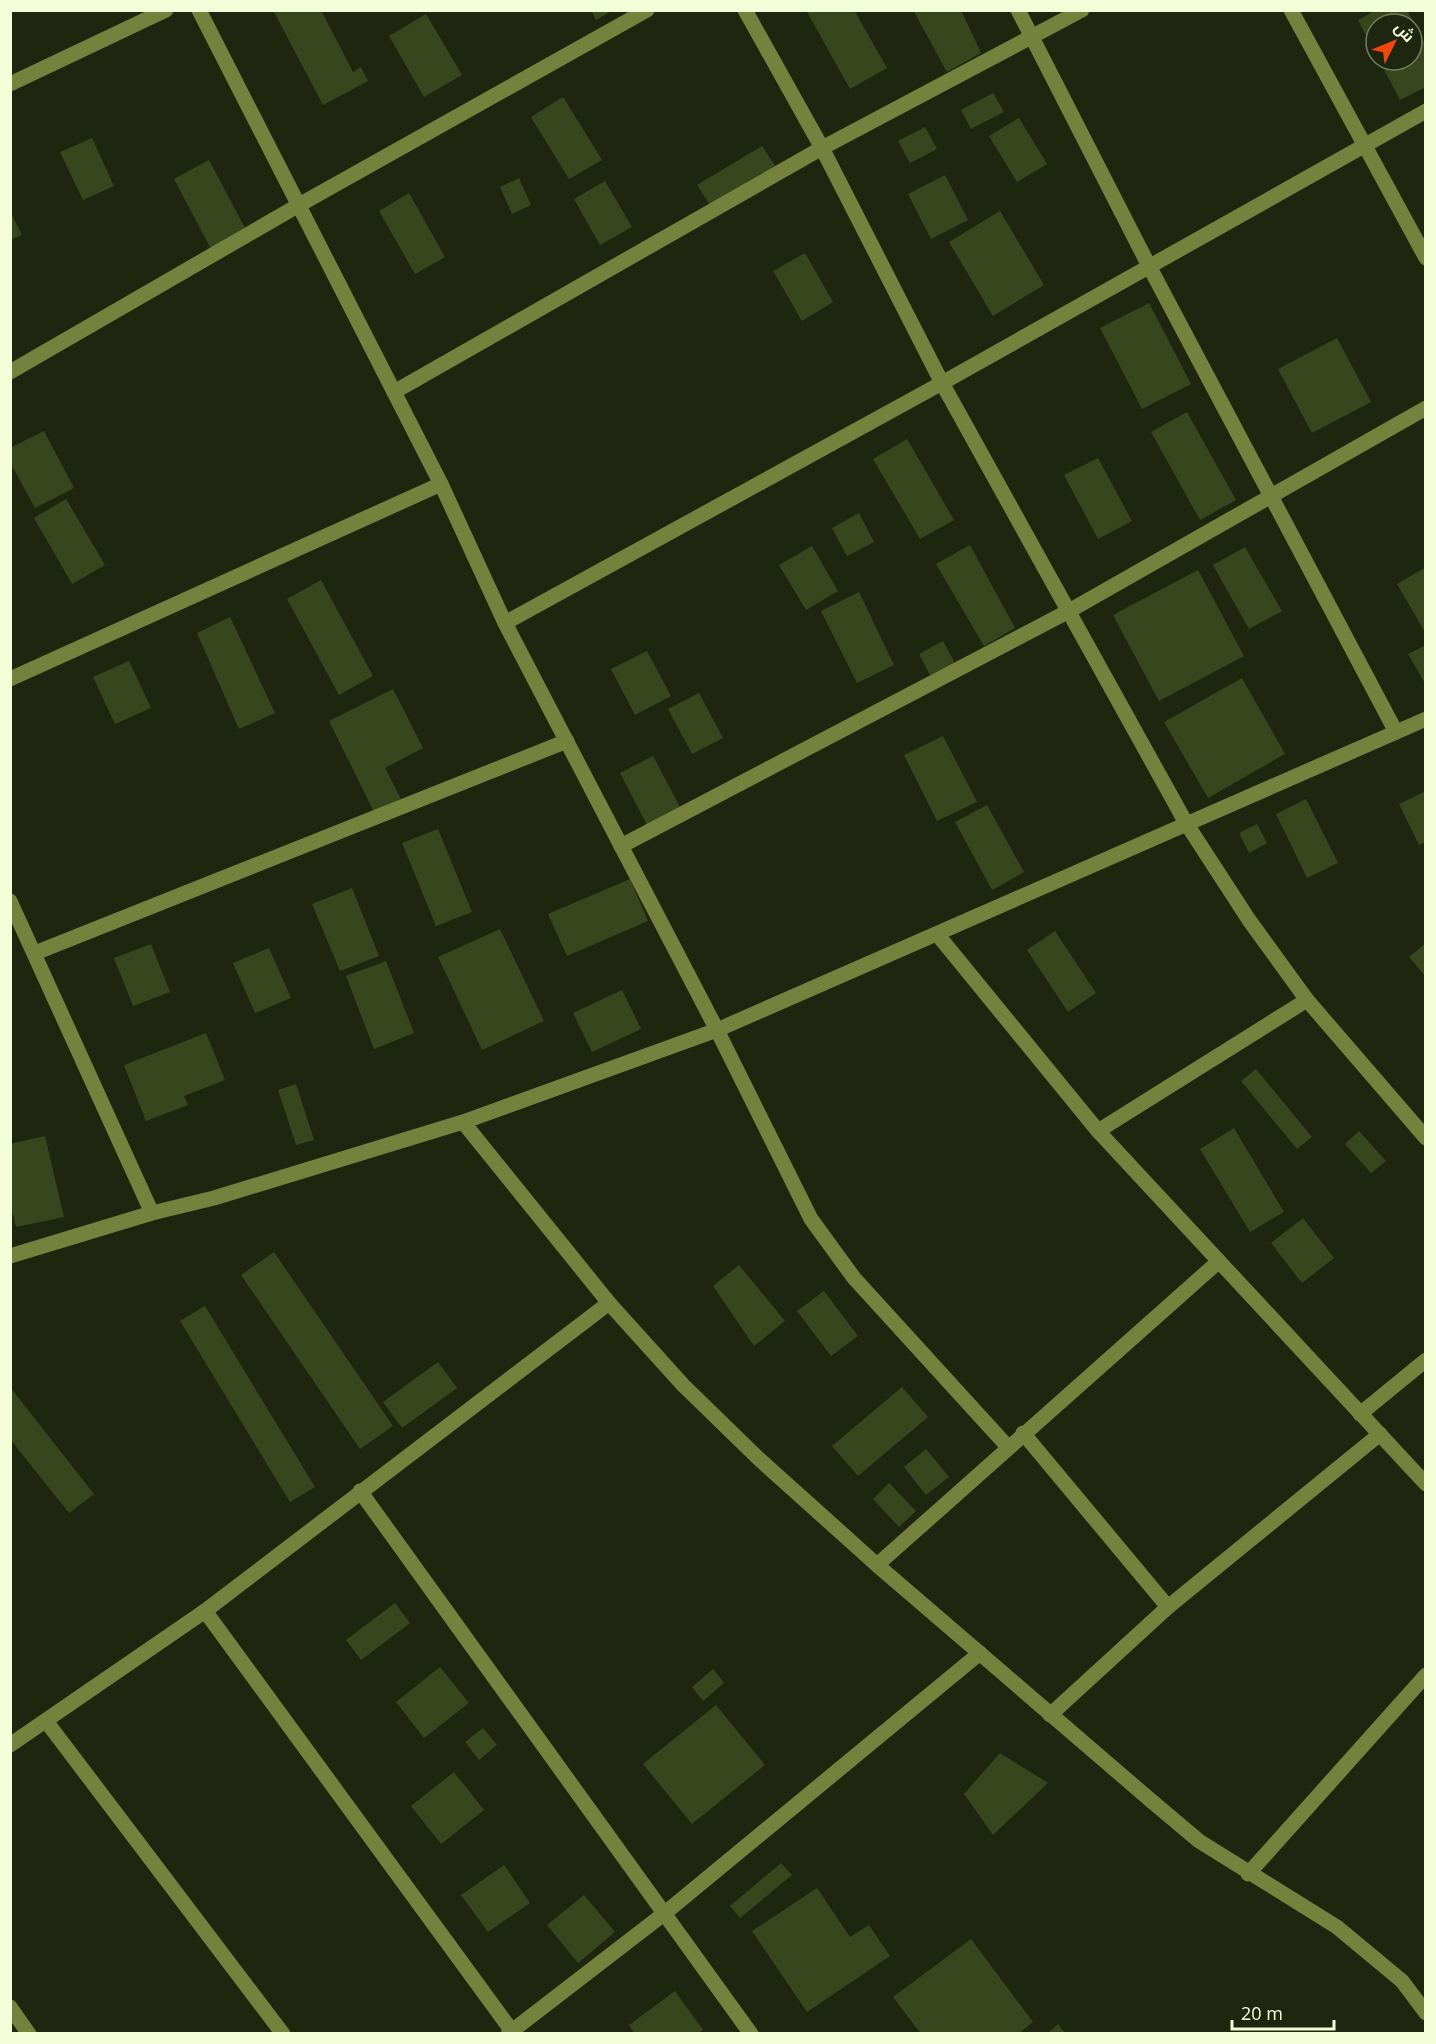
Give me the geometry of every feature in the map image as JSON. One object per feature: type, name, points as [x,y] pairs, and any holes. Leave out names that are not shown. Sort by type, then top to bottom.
[{"type":"street","points":[[10,84],[166,10]]},
{"type":"street","points":[[199,10],[441,484],[505,623],[817,1227],[854,1278],[1008,1447]]},
{"type":"street","points":[[10,372],[299,205],[647,10]]},
{"type":"street","points":[[745,10],[822,148],[942,383],[1186,823],[1249,921],[1307,1000],[1425,1138]]},
{"type":"street","points":[[1018,10],[1149,267],[1396,732]]},
{"type":"street","points":[[394,392],[822,148],[1082,10]]},
{"type":"street","points":[[1291,10],[1366,145],[1425,258]]},
{"type":"street","points":[[505,623],[942,383],[1425,111]]},
{"type":"street","points":[[621,846],[1069,611],[1425,408]]},
{"type":"street","points":[[10,679],[441,484]]},
{"type":"street","points":[[10,1256],[152,1213],[214,1198],[463,1122],[717,1030],[1425,719]]},
{"type":"street","points":[[35,953],[567,741]]},
{"type":"street","points":[[11,904],[152,1213]]},
{"type":"street","points":[[937,934],[1098,1131],[1425,1484]]},
{"type":"street","points":[[1098,1131],[1307,1000]]},
{"type":"street","points":[[463,1122],[609,1303],[683,1385],[877,1565],[1199,1841],[1248,1874],[1337,1927],[1380,1960],[1402,1981],[1425,2013]]},
{"type":"street","points":[[877,1565],[1218,1262]]},
{"type":"street","points":[[10,1745],[205,1611],[609,1303]]},
{"type":"street","points":[[1360,1414],[1425,1360]]},
{"type":"street","points":[[1023,1433],[1168,1608]]},
{"type":"street","points":[[1050,1715],[1168,1608],[1380,1434]]},
{"type":"street","points":[[360,1491],[751,2034]]},
{"type":"street","points":[[205,1611],[512,2033],[665,1913],[980,1653]]},
{"type":"street","points":[[1248,1874],[1425,1675]]},
{"type":"street","points":[[46,1721],[283,2034]]},
{"type":"street","points":[[10,2007],[29,2034]]},
{"type":"building","points":[[273,10],[321,10],[353,72],[361,67],[368,81],[323,105]]},
{"type":"building","points":[[591,10],[613,10],[596,20]]},
{"type":"building","points":[[806,10],[854,10],[887,68],[850,89]]},
{"type":"building","points":[[913,10],[961,10],[981,53],[947,72]]},
{"type":"building","points":[[1407,10],[1408,12],[1373,12]]},
{"type":"building","points":[[426,14],[462,75],[424,97],[389,36]]},
{"type":"building","points":[[1364,17],[1364,31],[1358,20]]},
{"type":"building","points":[[1424,42],[1426,46],[1426,87],[1400,100],[1385,72],[1424,72]]},
{"type":"building","points":[[993,93],[1004,112],[971,129],[961,110]]},
{"type":"building","points":[[563,97],[602,160],[569,179],[531,117]]},
{"type":"building","points":[[1019,118],[1047,164],[1017,182],[989,136]]},
{"type":"building","points":[[925,127],[937,149],[910,163],[898,141]]},
{"type":"building","points":[[92,138],[114,186],[83,200],[60,152]]},
{"type":"building","points":[[762,146],[775,166],[710,205],[697,185]]},
{"type":"building","points":[[209,160],[246,230],[211,249],[174,179]]},
{"type":"building","points":[[945,175],[968,220],[931,239],[908,194]]},
{"type":"building","points":[[519,178],[531,205],[512,214],[500,187]]},
{"type":"building","points":[[605,181],[632,227],[600,245],[574,199]]},
{"type":"building","points":[[409,193],[445,257],[415,274],[379,211]]},
{"type":"building","points":[[10,211],[22,235],[10,240]]},
{"type":"building","points":[[1000,211],[1044,285],[993,316],[949,242]]},
{"type":"building","points":[[805,253],[833,302],[802,321],[773,271]]},
{"type":"building","points":[[1149,303],[1191,384],[1142,409],[1100,328]]},
{"type":"building","points":[[1337,338],[1371,402],[1312,433],[1278,369]]},
{"type":"building","points":[[1187,412],[1236,500],[1200,520],[1151,432]]},
{"type":"building","points":[[44,431],[74,488],[35,508],[10,462],[10,448]]},
{"type":"building","points":[[907,439],[954,520],[920,539],[873,459]]},
{"type":"building","points":[[1098,458],[1132,521],[1098,539],[1064,475]]},
{"type":"building","points":[[66,499],[105,565],[72,584],[34,518]]},
{"type":"building","points":[[859,513],[874,542],[847,556],[832,528]]},
{"type":"building","points":[[970,545],[1015,628],[984,646],[936,564]]},
{"type":"building","points":[[812,546],[838,591],[806,610],[779,565]]},
{"type":"building","points":[[1245,547],[1282,611],[1249,629],[1213,565]]},
{"type":"building","points":[[1426,567],[1426,634],[1397,584]]},
{"type":"building","points":[[1198,570],[1244,656],[1159,701],[1113,615]]},
{"type":"building","points":[[321,580],[373,676],[339,695],[287,599]]},
{"type":"building","points":[[859,592],[894,665],[857,683],[821,611]]},
{"type":"building","points":[[230,617],[275,713],[239,729],[197,633]]},
{"type":"building","points":[[943,641],[955,663],[930,675],[919,654]]},
{"type":"building","points":[[1426,645],[1426,685],[1408,654]]},
{"type":"building","points":[[647,651],[671,696],[635,715],[611,669]]},
{"type":"building","points":[[129,661],[151,708],[115,724],[93,677]]},
{"type":"building","points":[[1242,678],[1285,754],[1208,798],[1164,722]]},
{"type":"building","points":[[393,689],[423,748],[385,768],[401,799],[374,812],[329,721]]},
{"type":"building","points":[[699,693],[723,738],[692,754],[668,709]]},
{"type":"building","points":[[943,736],[977,802],[937,821],[904,755]]},
{"type":"building","points":[[653,756],[680,807],[647,825],[620,773]]},
{"type":"building","points":[[1426,791],[1426,842],[1419,845],[1399,804]]},
{"type":"building","points":[[1306,799],[1338,863],[1307,878],[1276,814]]},
{"type":"building","points":[[987,805],[1024,872],[992,890],[955,822]]},
{"type":"building","points":[[1257,824],[1267,843],[1249,853],[1239,833]]},
{"type":"building","points":[[438,829],[472,912],[436,926],[402,843]]},
{"type":"building","points":[[630,879],[648,921],[567,956],[548,914]]},
{"type":"building","points":[[352,888],[379,956],[340,971],[312,904]]},
{"type":"building","points":[[500,929],[544,1021],[482,1050],[438,957]]},
{"type":"building","points":[[1055,931],[1096,993],[1068,1012],[1027,950]]},
{"type":"building","points":[[1426,943],[1426,977],[1409,957]]},
{"type":"building","points":[[151,944],[170,992],[133,1006],[114,958]]},
{"type":"building","points":[[269,948],[291,998],[255,1013],[233,963]]},
{"type":"building","points":[[386,961],[414,1033],[374,1049],[346,976]]},
{"type":"building","points":[[622,990],[641,1029],[592,1052],[573,1013]]},
{"type":"building","points":[[206,1033],[225,1080],[184,1096],[188,1105],[146,1121],[124,1065]]},
{"type":"building","points":[[1256,1069],[1312,1137],[1297,1149],[1241,1081]]},
{"type":"building","points":[[296,1084],[314,1140],[296,1145],[278,1090]]},
{"type":"building","points":[[1234,1128],[1284,1212],[1250,1232],[1200,1149]]},
{"type":"building","points":[[1359,1131],[1386,1161],[1371,1173],[1345,1144]]},
{"type":"building","points":[[45,1136],[64,1217],[16,1227],[10,1203],[10,1144]]},
{"type":"building","points":[[1303,1218],[1334,1258],[1302,1283],[1271,1243]]},
{"type":"building","points":[[274,1252],[393,1426],[360,1449],[241,1275]]},
{"type":"building","points":[[739,1265],[785,1321],[754,1346],[713,1286]]},
{"type":"building","points":[[824,1291],[858,1336],[831,1356],[797,1311]]},
{"type":"building","points":[[205,1306],[315,1487],[290,1502],[180,1321]]},
{"type":"building","points":[[438,1362],[457,1388],[402,1428],[383,1402]]},
{"type":"building","points":[[10,1387],[94,1494],[69,1513],[10,1439]]},
{"type":"building","points":[[902,1387],[928,1417],[858,1476],[832,1446]]},
{"type":"building","points":[[926,1449],[949,1477],[926,1495],[904,1467]]},
{"type":"building","points":[[889,1483],[916,1511],[899,1527],[873,1499]]},
{"type":"building","points":[[395,1603],[410,1623],[361,1660],[346,1640]]},
{"type":"building","points":[[440,1667],[469,1703],[424,1738],[396,1702]]},
{"type":"building","points":[[713,1669],[724,1683],[703,1701],[692,1687]]},
{"type":"building","points":[[716,1705],[765,1765],[692,1824],[643,1764]]},
{"type":"building","points":[[483,1728],[497,1745],[479,1760],[465,1742]]},
{"type":"building","points":[[1000,1753],[1048,1783],[993,1835],[964,1794]]},
{"type":"building","points":[[454,1772],[484,1810],[441,1844],[411,1806]]},
{"type":"building","points":[[781,1863],[792,1875],[740,1918],[730,1906]]},
{"type":"building","points":[[504,1865],[530,1903],[488,1932],[461,1895]]},
{"type":"building","points":[[817,1888],[850,1937],[869,1925],[890,1956],[807,2012],[752,1931]]},
{"type":"building","points":[[584,1895],[615,1932],[578,1963],[547,1925]]},
{"type":"building","points":[[971,1939],[1033,2022],[1018,2034],[921,2034],[893,1997]]},
{"type":"building","points":[[675,1991],[703,2030],[698,2034],[635,2034],[629,2025]]},
{"type":"building","points":[[1058,2024],[1066,2034],[1047,2034]]}]
